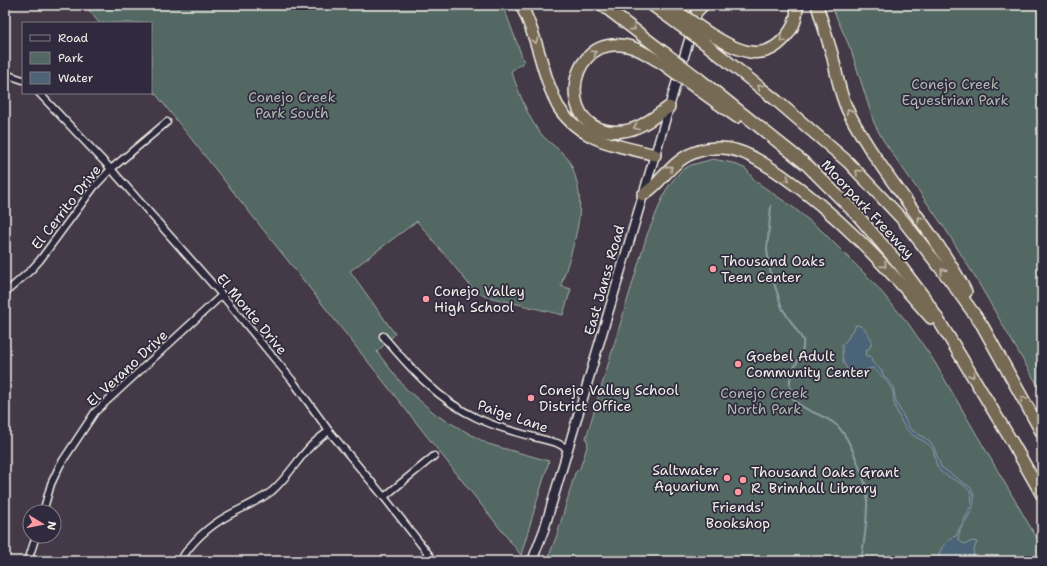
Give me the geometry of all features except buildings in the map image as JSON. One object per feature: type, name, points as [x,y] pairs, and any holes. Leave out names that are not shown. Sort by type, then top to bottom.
[{"type":"highway","points":[[521,5],[530,26],[552,94],[566,116],[590,136],[602,141],[655,155]]},
{"type":"highway","name":"Moorpark Freeway","points":[[602,5],[664,58],[807,165],[862,222],[899,264],[924,297],[1012,442],[1042,495]]},
{"type":"highway","name":"Moorpark Freeway","points":[[652,5],[676,17],[707,46],[777,101],[848,162],[902,219],[949,279],[982,325],[1042,433]]},
{"type":"highway","points":[[667,5],[676,17],[737,49],[758,53],[768,50],[778,44],[792,29],[795,20],[796,5]]},
{"type":"highway","points":[[817,5],[832,54],[837,79],[849,113],[870,148],[940,246],[955,271],[982,325]]},
{"type":"highway","points":[[664,58],[628,46],[614,45],[605,47],[594,52],[584,61],[576,76],[574,93],[576,104],[587,120],[602,130],[610,132],[634,129],[669,107]]},
{"type":"highway","points":[[643,195],[675,164],[686,156],[700,150],[718,148],[728,149],[748,155],[760,161],[795,185],[843,225],[886,268],[952,342]]},
{"type":"main road","name":"East Janss Road","points":[[532,561],[544,530],[700,7]]},
{"type":"street","points":[[5,74],[22,80]]},
{"type":"street","name":"El Monte Drive","points":[[40,94],[111,169],[222,295],[292,380],[329,431],[384,497],[434,561]]},
{"type":"street","name":"El Cerrito Drive","points":[[5,293],[31,270],[94,187],[111,169],[167,122]]},
{"type":"street","name":"El Verano Drive","points":[[45,504],[51,484],[60,465],[95,412],[222,295]]},
{"type":"street","name":"Paige Lane","points":[[383,336],[400,357],[428,386],[456,407],[479,419],[557,443],[568,449]]},
{"type":"street","points":[[180,561],[202,534],[216,523],[255,502],[272,490],[286,476],[308,448],[329,431]]},
{"type":"street","points":[[384,497],[434,456]]},
{"type":"street","points":[[28,561],[33,544]]},
{"type":"green space","name":"Conejo Creek Park South","points":[[85,5],[501,5],[507,16],[524,62],[511,71],[524,104],[531,119],[541,134],[568,159],[574,171],[579,192],[579,219],[573,246],[561,286],[571,289],[563,315],[484,296],[472,288],[417,221],[350,271],[395,334],[377,352],[406,389],[438,416],[488,444],[549,461],[521,555],[152,89],[152,22],[98,22]]},
{"type":"green space","name":"Conejo Creek Equestrian Park","points":[[831,5],[1042,5],[1042,393],[946,230],[883,140],[874,123],[851,50]]},
{"type":"green space","name":"Conejo Creek North Park","points":[[713,159],[733,163],[746,169],[755,181],[794,208],[822,231],[872,281],[908,323],[934,361],[1042,547],[1042,561],[547,561],[558,532],[575,473],[580,468],[588,444],[586,438],[647,235],[666,190],[673,180],[682,170],[691,165]]},
{"type":"water","points":[[856,325],[864,328],[872,340],[870,348],[866,350],[867,352],[865,354],[866,356],[871,356],[872,362],[881,370],[893,386],[896,402],[910,429],[933,445],[941,467],[971,488],[974,496],[972,510],[960,530],[958,538],[964,544],[972,541],[977,542],[973,552],[975,561],[958,561],[955,559],[941,561],[939,558],[940,551],[950,539],[956,536],[969,510],[972,499],[971,494],[962,485],[940,471],[932,448],[907,430],[896,410],[892,390],[880,374],[873,368],[850,372],[847,368],[843,359],[842,345]]},
{"type":"waterway","points":[[771,206],[767,250],[770,270],[782,308],[803,340],[801,354],[790,380],[790,389],[796,402],[839,427],[854,454],[867,491],[866,526],[861,561]]},
{"type":"place","name":"Thousand Oaks Teen Center","points":[[713,269]]},
{"type":"place","name":"Conejo Valley High School","points":[[426,299]]},
{"type":"place","name":"Goebel Adult Community Center","points":[[738,364]]},
{"type":"place","name":"Conejo Valley School District Office","points":[[531,398]]},
{"type":"place","name":"Saltwater Aquarium","points":[[727,478]]},
{"type":"place","name":"Thousand Oaks Grant R. Brimhall Library","points":[[743,480]]},
{"type":"place","name":"Friends' Bookshop","points":[[738,492]]}]
